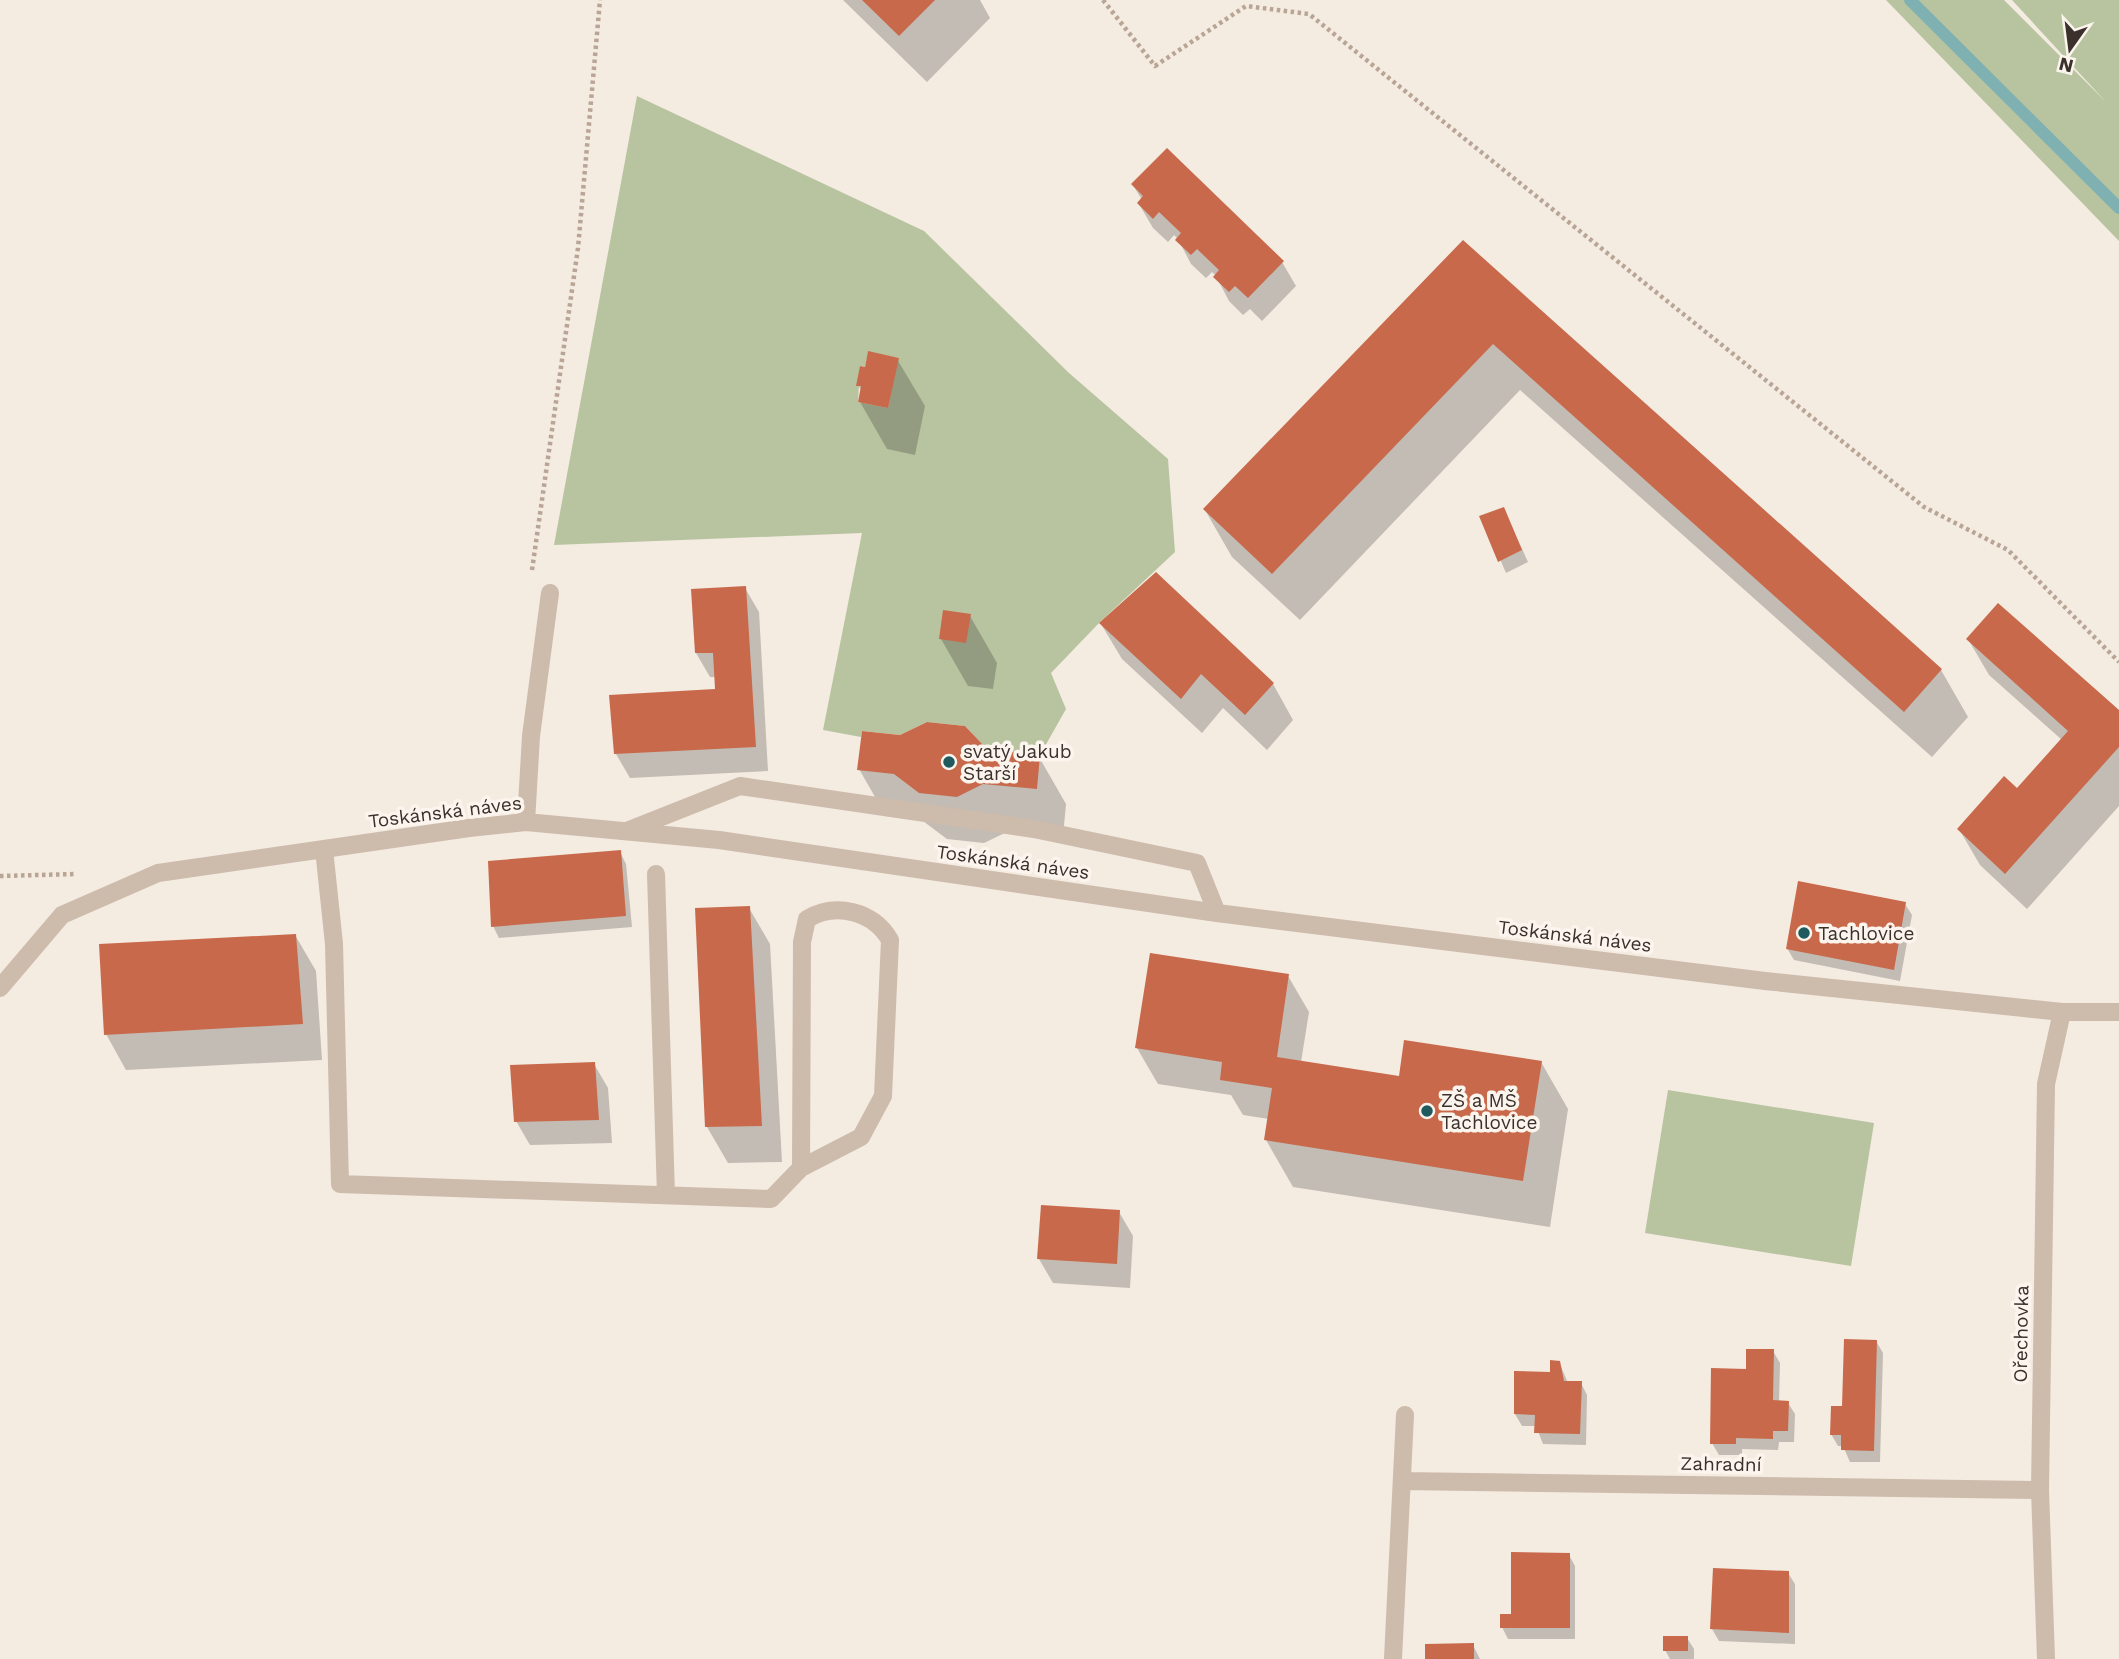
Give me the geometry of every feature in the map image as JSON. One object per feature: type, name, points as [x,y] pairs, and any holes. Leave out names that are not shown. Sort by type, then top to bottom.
[{"type":"street","points":[[526,822],[531,736],[550,593]]},
{"type":"street","points":[[626,832],[740,786],[1034,829],[1198,863],[1217,913]]},
{"type":"street","name":"Toskánská náves","points":[[0,989],[62,915],[158,873],[526,822],[719,840],[1217,913],[1765,981],[2063,1012],[2119,1012]]},
{"type":"street","points":[[324,849],[334,944],[340,1184],[771,1199],[801,1168],[861,1137],[883,1096],[890,940],[881,924],[863,913],[822,911],[807,919],[802,942],[801,1168]]},
{"type":"street","points":[[656,874],[666,1195]]},
{"type":"street","name":"Ořechovka","points":[[2046,1659],[2040,1490],[2046,1084],[2063,1012]]},
{"type":"street","points":[[1392,1659],[1405,1415]]},
{"type":"street","name":"Zahradní","points":[[1402,1481],[2040,1490]]},
{"type":"path","points":[[532,573],[578,248],[600,0]]},
{"type":"path","points":[[1103,0],[1155,66],[1246,6],[1309,14],[1924,507],[2008,550],[2119,663]]},
{"type":"green space","points":[[1886,0],[2004,0],[2106,102],[2012,0],[2119,0],[2119,241]]},
{"type":"green space","points":[[637,96],[924,231],[1069,373],[1168,459],[1175,552],[1099,623],[1051,673],[1066,709],[1040,755],[987,749],[965,726],[927,722],[900,735],[862,731],[861,737],[823,730],[862,533],[554,545]],"holes":[[[868,352],[898,358],[888,408],[858,402],[860,366],[865,367]]]},
{"type":"green space","points":[[1668,1090],[1874,1123],[1851,1266],[1645,1233]]},
{"type":"building","points":[[862,0],[935,0],[899,36]]},
{"type":"building","points":[[1167,148],[1284,261],[1248,298],[1235,286],[1229,292],[1213,277],[1219,270],[1197,249],[1191,255],[1175,240],[1181,233],[1159,212],[1153,219],[1137,203],[1143,196],[1131,184]]},
{"type":"building","points":[[1463,240],[1942,669],[1904,712],[1493,344],[1272,574],[1203,509]]},
{"type":"building","points":[[868,351],[899,358],[888,408],[858,402],[861,386],[856,386],[860,366],[865,367]]},
{"type":"building","points":[[1504,507],[1522,550],[1498,562],[1479,516]]},
{"type":"building","points":[[1156,572],[1274,683],[1245,715],[1201,674],[1181,699],[1099,623]]},
{"type":"building","points":[[746,586],[756,747],[614,754],[609,695],[715,689],[713,653],[695,653],[691,589]]},
{"type":"building","points":[[1998,603],[2119,710],[2119,747],[2005,874],[1957,829],[2004,776],[2017,788],[2068,731],[1966,639]]},
{"type":"building","points":[[943,610],[971,614],[966,643],[939,639]]},
{"type":"building","name":"svatý Jakub Starší","points":[[927,722],[965,726],[987,749],[1040,755],[1037,789],[983,784],[957,797],[919,793],[894,774],[857,770],[862,731],[900,735]]},
{"type":"building","points":[[621,850],[626,916],[491,927],[488,861]]},
{"type":"building","points":[[1798,881],[1906,902],[1894,970],[1786,949]]},
{"type":"building","points":[[750,906],[762,1126],[705,1127],[695,908]]},
{"type":"building","points":[[296,934],[303,1024],[104,1035],[99,944]]},
{"type":"building","points":[[1150,953],[1289,974],[1277,1057],[1399,1076],[1404,1040],[1542,1061],[1523,1181],[1264,1140],[1272,1088],[1220,1080],[1222,1062],[1135,1048]]},
{"type":"building","points":[[595,1062],[599,1120],[514,1122],[510,1065]]},
{"type":"building","points":[[1041,1205],[1120,1210],[1117,1264],[1037,1259]]},
{"type":"building","points":[[1844,1339],[1877,1340],[1874,1451],[1841,1450],[1841,1435],[1830,1435],[1831,1406],[1842,1406]]},
{"type":"building","points":[[1746,1349],[1774,1349],[1773,1400],[1789,1401],[1788,1431],[1773,1431],[1773,1439],[1736,1438],[1736,1444],[1710,1444],[1711,1368],[1746,1369]]},
{"type":"building","points":[[1550,1360],[1560,1361],[1564,1381],[1582,1381],[1580,1434],[1534,1433],[1535,1415],[1514,1414],[1514,1371],[1550,1372]]},
{"type":"building","points":[[1511,1552],[1570,1553],[1570,1628],[1500,1628],[1500,1614],[1511,1614]]},
{"type":"building","points":[[1713,1568],[1789,1571],[1789,1633],[1710,1629]]},
{"type":"building","points":[[1663,1636],[1688,1636],[1688,1651],[1663,1651]]},
{"type":"building","points":[[1474,1643],[1474,1659],[1425,1659],[1425,1644]]},
{"type":"waterway","points":[[1910,0],[2119,208]]},
{"type":"place","name":"svatý Jakub Starší","points":[[949,762]]},
{"type":"place","name":"Tachlovice","points":[[1804,933]]},
{"type":"place","name":"ZŠ a MŠ Tachlovice","points":[[1427,1111]]}]
